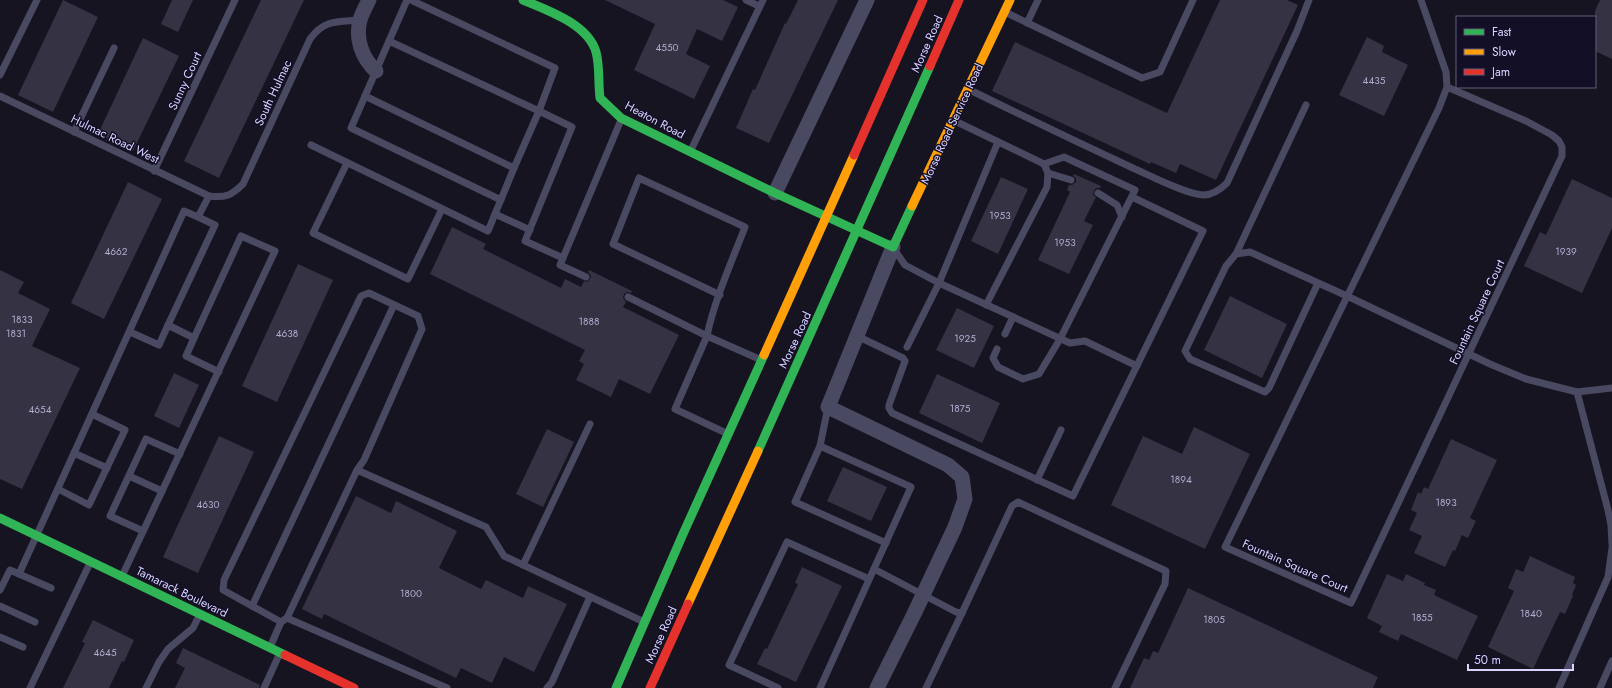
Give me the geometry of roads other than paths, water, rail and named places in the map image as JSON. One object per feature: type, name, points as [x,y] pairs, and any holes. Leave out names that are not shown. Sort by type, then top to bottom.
[{"type":"main road","name":"Heaton Road","points":[[523,0],[565,20],[584,32],[596,51],[600,98],[621,118],[775,193],[827,216]]},
{"type":"main road","name":"Morse Road","points":[[616,688],[644,622],[923,0]]},
{"type":"main road","name":"Morse Road","points":[[650,688],[857,232],[959,0]]},
{"type":"main road","name":"Morse Road Service Road","points":[[893,247],[1010,0]]},
{"type":"main road","points":[[827,216],[857,232],[893,247]]},
{"type":"main road","name":"Tamarack Boulevard","points":[[0,518],[354,688]]},
{"type":"street","points":[[369,0],[360,20],[358,43],[368,63],[376,70]]},
{"type":"street","points":[[775,193],[867,0]]},
{"type":"street","name":"Morse Road Service Road","points":[[828,407],[893,247]]},
{"type":"street","points":[[828,407],[948,465],[962,477],[965,499],[955,527],[923,596],[877,688]]},
{"type":"lane","points":[[0,75],[37,0]]},
{"type":"lane","name":"Sunny Court","points":[[154,170],[235,0]]},
{"type":"lane","points":[[407,0],[351,128],[501,200]]},
{"type":"lane","points":[[311,145],[488,231],[539,111],[555,68],[411,0]]},
{"type":"lane","points":[[690,152],[761,3],[746,0]]},
{"type":"lane","points":[[1027,23],[1038,0]]},
{"type":"lane","points":[[1005,12],[1142,78],[1160,72],[1193,0]]},
{"type":"lane","points":[[968,89],[1085,146],[1158,179],[1190,192],[1203,195],[1214,194],[1227,183],[1297,31],[1309,0]]},
{"type":"lane","name":"Fountain Square Court","points":[[1421,0],[1446,72],[1447,87],[1439,108],[1225,547],[1351,603],[1562,156],[1562,147],[1559,141],[1552,135],[1447,87]]},
{"type":"lane","name":"South Hulmac","points":[[221,198],[234,193],[243,184],[310,39],[317,30],[327,24],[360,20]]},
{"type":"lane","points":[[389,41],[572,126],[525,241],[563,258]]},
{"type":"lane","points":[[74,132],[114,48]]},
{"type":"lane","name":"Hulmac Road West","points":[[0,96],[209,196],[221,198]]},
{"type":"lane","points":[[365,96],[514,168]]},
{"type":"lane","points":[[1306,104],[1236,254],[1226,266],[1185,351],[1190,359],[1265,392],[1270,388],[1318,283]]},
{"type":"lane","points":[[586,277],[560,265],[621,118]]},
{"type":"lane","points":[[953,120],[1044,164],[1048,173],[1047,187],[986,305]]},
{"type":"lane","points":[[907,347],[939,283],[998,142]]},
{"type":"lane","points":[[997,349],[993,358],[998,367],[1023,379],[1039,374],[1060,339],[1135,190],[1064,157],[1044,164]]},
{"type":"lane","points":[[347,162],[313,233],[408,279],[442,209]]},
{"type":"lane","points":[[1048,173],[1072,180]]},
{"type":"lane","points":[[720,295],[613,244],[639,178],[745,227],[720,295],[711,319],[707,336],[675,409],[728,434]]},
{"type":"lane","points":[[1098,193],[1117,205],[1122,217]]},
{"type":"lane","points":[[198,218],[209,196]]},
{"type":"lane","points":[[856,336],[903,358],[905,361],[889,405],[892,413],[1073,496],[1203,232],[1132,197]]},
{"type":"lane","points":[[19,574],[184,211],[214,225],[159,345],[130,332]]},
{"type":"lane","points":[[495,214],[530,230]]},
{"type":"lane","points":[[122,576],[219,372],[275,251],[241,236],[186,356],[219,372]]},
{"type":"lane","points":[[893,247],[905,265],[939,283],[1060,339],[1070,343],[1085,341],[1137,366]]},
{"type":"lane","points":[[1236,254],[1250,252],[1526,379],[1577,392],[1612,388]]},
{"type":"lane","points":[[270,647],[284,620],[357,470],[364,460],[422,329],[418,316],[369,293],[361,296],[224,580],[223,590],[252,606],[284,620],[447,688]]},
{"type":"lane","points":[[628,297],[707,336],[762,360]]},
{"type":"lane","points":[[252,606],[394,305]]},
{"type":"lane","points":[[1005,334],[1013,317]]},
{"type":"lane","points":[[168,325],[194,338]]},
{"type":"lane","points":[[1577,392],[1608,510],[1611,525],[1612,544]]},
{"type":"lane","points":[[828,407],[820,446],[795,502],[886,543]]},
{"type":"lane","points":[[58,489],[89,505],[125,430],[92,414]]},
{"type":"lane","points":[[523,565],[590,424]]},
{"type":"lane","points":[[1037,480],[1061,430]]},
{"type":"lane","points":[[143,531],[110,516],[128,476],[146,439],[180,454]]},
{"type":"lane","points":[[820,446],[911,487],[820,688]]},
{"type":"lane","points":[[74,453],[107,468]]},
{"type":"lane","points":[[357,470],[486,527],[504,556],[644,622]]},
{"type":"lane","points":[[128,476],[162,491]]},
{"type":"lane","points":[[926,688],[1012,506],[1018,502],[1166,572],[1165,584],[1115,688]]},
{"type":"lane","points":[[778,688],[729,665],[787,542],[869,579]]},
{"type":"lane","points":[[1559,688],[1608,577],[1612,548]]},
{"type":"lane","points":[[30,688],[91,561]]},
{"type":"lane","points":[[874,569],[923,596],[956,612],[962,613]]},
{"type":"lane","points":[[0,590],[10,570],[51,588]]},
{"type":"lane","points":[[547,688],[552,682],[590,596]]},
{"type":"lane","points":[[0,606],[35,622]]},
{"type":"lane","points":[[146,688],[159,662],[168,649],[193,628],[200,614]]},
{"type":"lane","points":[[0,637],[23,647]]},
{"type":"lane","points":[[264,688],[280,653]]},
{"type":"lane","points":[[1600,688],[1612,661]]}]
